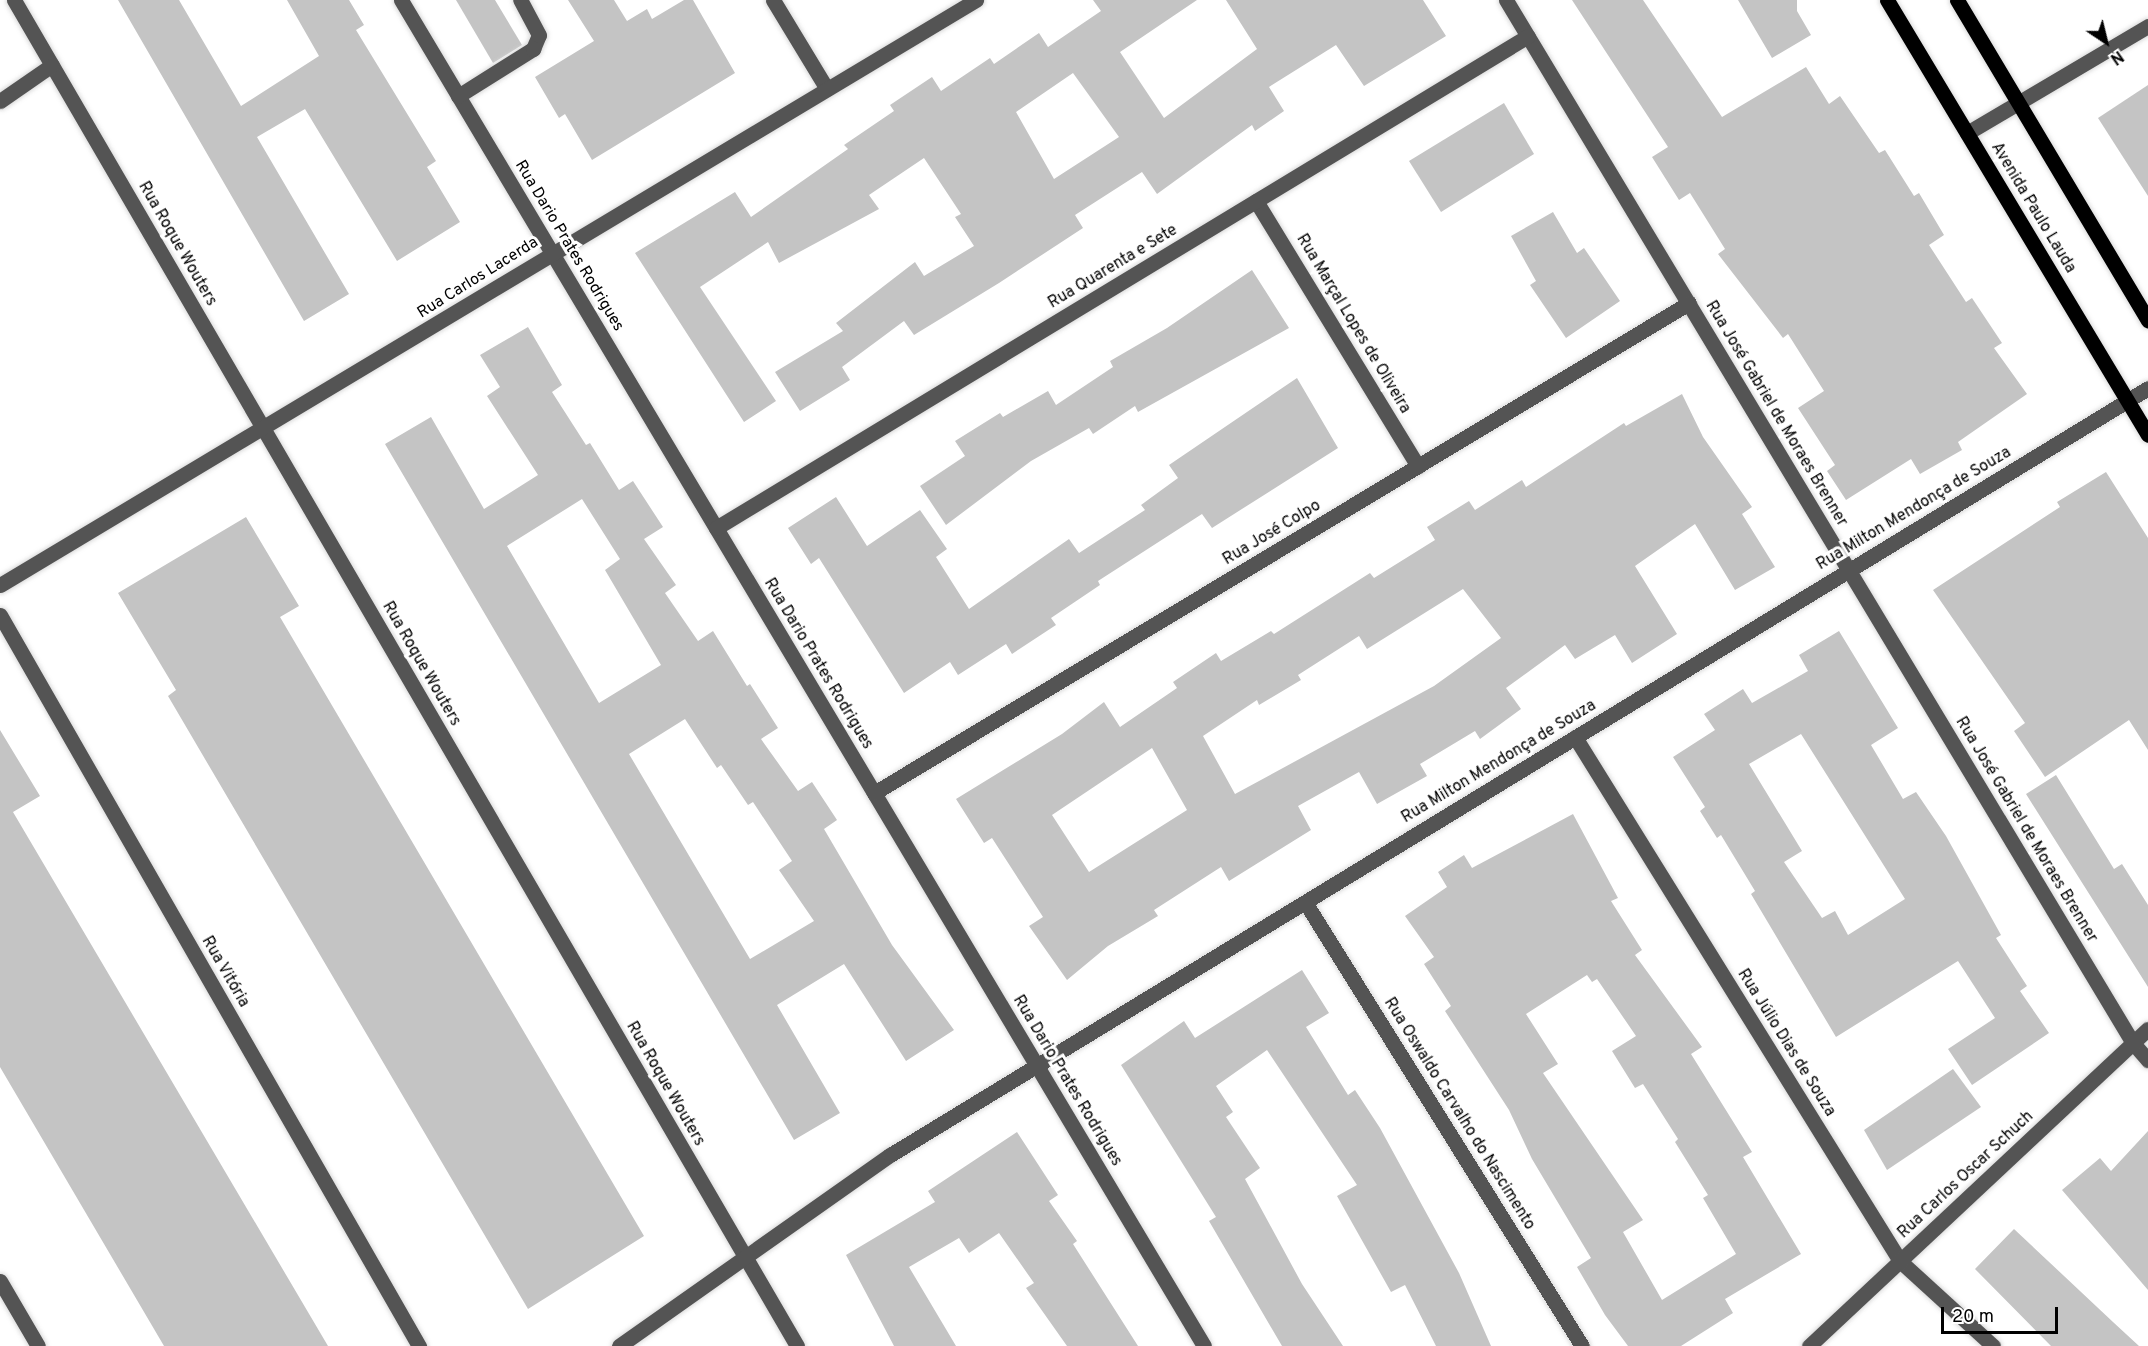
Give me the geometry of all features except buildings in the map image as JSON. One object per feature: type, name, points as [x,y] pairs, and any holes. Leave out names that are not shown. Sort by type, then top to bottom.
[{"type":"main road","name":"Avenida Paulo Lauda","points":[[1887,0],[2148,435]]},
{"type":"main road","points":[[1957,0],[2148,320]]},
{"type":"street","name":"Rua Roque Wouters","points":[[14,0],[797,1346]]},
{"type":"street","name":"Rua Dario Prates Rodrigues","points":[[401,0],[1204,1346]]},
{"type":"street","points":[[458,96],[533,49],[540,35],[520,0]]},
{"type":"street","points":[[772,0],[827,89]]},
{"type":"street","name":"Rua Carlos Lacerda","points":[[0,585],[264,429],[552,253],[976,0]]},
{"type":"street","name":"Rua José Gabriel de Moraes Brenner","points":[[1506,0],[2133,1043],[2148,1060]]},
{"type":"street","points":[[1967,133],[2148,26]]},
{"type":"street","name":"Rua Quarenta e Sete","points":[[716,528],[1528,36]]},
{"type":"street","points":[[0,101],[52,65]]},
{"type":"street","name":"Rua Marçal Lopes de Oliveira","points":[[1256,201],[1418,466]]},
{"type":"street","name":"Rua José Colpo","points":[[874,793],[1689,303]]},
{"type":"street","name":"Rua Milton Mendonça de Souza","points":[[619,1346],[890,1155],[2148,388]]},
{"type":"street","name":"Rua Vitória","points":[[0,615],[419,1346]]},
{"type":"street","name":"Rua Júlio Dias de Souza","points":[[1575,737],[1900,1261],[1993,1346]]},
{"type":"street","name":"Rua Oswaldo Carvalho do Nascimento","points":[[1305,902],[1582,1346]]},
{"type":"street","name":"Rua Carlos Oscar Schuch","points":[[1809,1346],[2148,1029]]},
{"type":"street","points":[[0,1281],[38,1346]]}]
